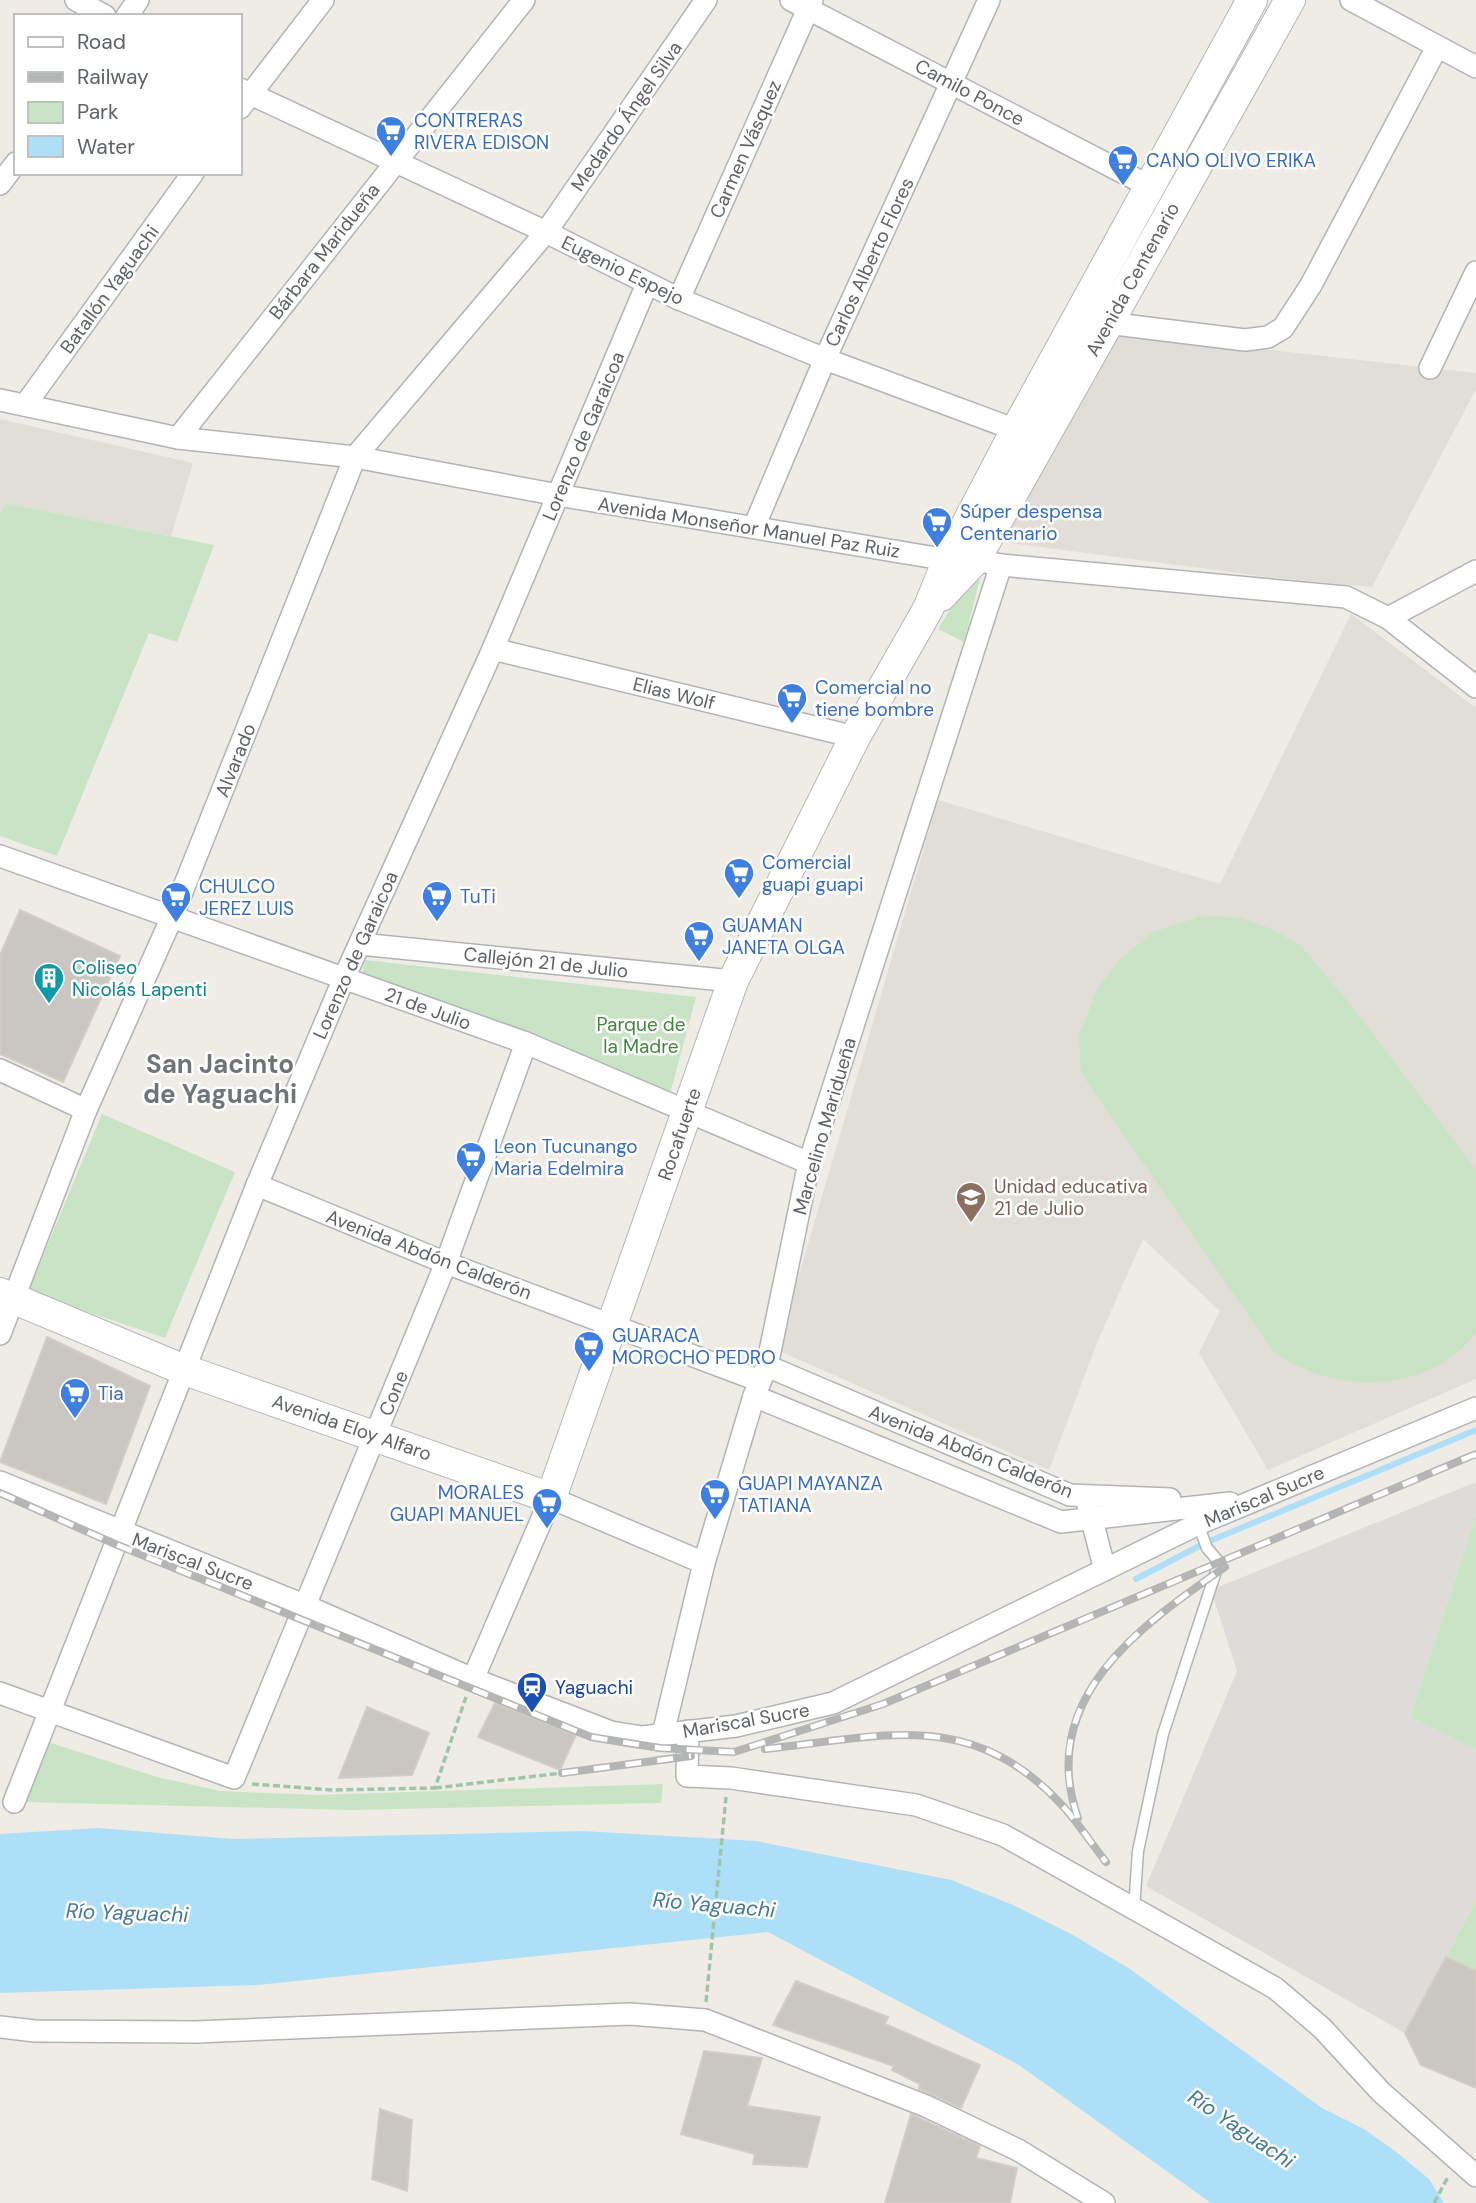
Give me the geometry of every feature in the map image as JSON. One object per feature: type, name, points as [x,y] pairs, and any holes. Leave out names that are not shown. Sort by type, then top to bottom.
[{"type":"street","points":[[76,0],[101,14]]},
{"type":"street","points":[[243,97],[323,0]]},
{"type":"street","name":"Bárbara Maridueña","points":[[178,438],[524,0]]},
{"type":"street","name":"Medardo Ángel Silva","points":[[546,232],[706,0]]},
{"type":"street","name":"Carlos Alberto Flores","points":[[754,527],[825,359],[989,0]]},
{"type":"street","name":"Avenida Centenario","points":[[975,561],[1016,430],[1252,0]]},
{"type":"street","name":"Avenida Centenario","points":[[975,561],[1290,0]]},
{"type":"street","points":[[1351,0],[1476,67]]},
{"type":"street","name":"Camilo Ponce","points":[[803,3],[1149,186]]},
{"type":"street","name":"Carmen Vásquez","points":[[679,299],[803,3]]},
{"type":"street","points":[[1107,323],[1245,340],[1268,337],[1283,328],[1311,285],[1437,47]]},
{"type":"street","name":"Eugenio Espejo","points":[[243,97],[546,232],[679,299],[825,359],[1016,430]]},
{"type":"street","points":[[0,184],[14,166]]},
{"type":"street","name":"Batallón Yaguachi","points":[[25,405],[192,175]]},
{"type":"street","name":"Alvarado","points":[[0,1334],[7,1296],[172,917],[355,457],[546,232]]},
{"type":"street","points":[[1430,368],[1476,272]]},
{"type":"street","name":"Lorenzo de Garaicoa","points":[[15,1802],[182,1369],[257,1185],[344,978],[493,649],[647,284]]},
{"type":"street","name":"Avenida Monseñor Manuel Paz Ruiz","points":[[0,400],[178,438],[355,457],[558,495],[975,561],[1346,597],[1388,618],[1476,687]]},
{"type":"street","name":"Rocafuerte","points":[[473,1679],[551,1498],[733,981],[855,737],[928,609],[975,561]]},
{"type":"street","name":"Marcelino Maridueña","points":[[663,1734],[704,1563],[760,1381],[809,1163],[975,561]]},
{"type":"street","points":[[1388,618],[1476,571]]},
{"type":"street","name":"Elias Wolf","points":[[493,649],[855,737]]},
{"type":"street","name":"21 de Julio","points":[[0,856],[526,1043],[809,1163]]},
{"type":"street","name":"Callejón 21 de Julio","points":[[360,944],[733,981]]},
{"type":"street","name":"Cone","points":[[234,1778],[446,1263],[526,1043]]},
{"type":"street","points":[[0,1070],[86,1110]]},
{"type":"street","name":"Avenida Abdón Calderón","points":[[257,1185],[446,1263],[1070,1496],[1249,1501]]},
{"type":"street","name":"Avenida Eloy Alfaro","points":[[7,1296],[182,1369],[551,1498],[704,1563]]},
{"type":"street","name":"Avenida Abdón Calderón","points":[[760,1381],[1061,1522],[1249,1501]]},
{"type":"street","name":"Mariscal Sucre","points":[[0,1482],[304,1605],[473,1679],[611,1732],[642,1737],[736,1726],[833,1703],[1198,1524],[1476,1408]]},
{"type":"street","points":[[1086,1496],[1105,1570]]},
{"type":"street","points":[[0,1693],[234,1778]]},
{"type":"street","points":[[688,1731],[687,1776],[731,1779],[916,1805],[1003,1835],[1275,1988],[1322,2028],[1381,2092],[1476,2176]]},
{"type":"street","points":[[0,2027],[35,2031],[196,2032],[630,2014],[705,2020],[926,2106],[1018,2150],[1104,2203]]},
{"type":"lane","points":[[1135,1909],[1138,1852],[1163,1734],[1219,1562],[1207,1548],[1198,1524]]},
{"type":"path","points":[[435,1788],[473,1679]]},
{"type":"path","points":[[234,1778],[259,1786],[321,1789],[435,1788],[562,1773]]},
{"type":"path","points":[[707,1977],[724,1804]]},
{"type":"path","points":[[1434,2203],[1440,2192]]},
{"type":"shaded area","points":[[1116,333],[1476,373],[1476,389],[1372,587],[1276,578],[1003,542]]},
{"type":"shaded area","points":[[0,419],[193,463],[171,536],[5,503],[0,513]]},
{"type":"shaded area","points":[[1351,614],[1476,708],[1476,1379],[1268,1470],[1199,1353],[1220,1311],[1143,1239],[1097,1343],[1049,1470],[777,1350],[938,800],[1220,884]]},
{"type":"shaded area","points":[[1476,1482],[1476,1515],[1410,1716],[1476,1749],[1476,1901],[1405,2033],[1146,1886],[1237,1671],[1211,1590]]},
{"type":"green space","points":[[5,503],[214,545],[177,642],[149,633],[57,856],[0,836],[0,513]]},
{"type":"green space","points":[[972,575],[980,579],[964,642],[938,629]]},
{"type":"green space","points":[[1205,915],[1240,918],[1272,929],[1301,946],[1355,1010],[1476,1170],[1476,1332],[1456,1353],[1433,1368],[1407,1378],[1379,1382],[1351,1381],[1323,1376],[1273,1351],[1081,1073],[1079,1037],[1097,989],[1121,958],[1153,932]]},
{"type":"green space","name":"Parque de la Madre","points":[[365,960],[696,997],[670,1094],[362,974]]},
{"type":"green space","points":[[102,1114],[235,1172],[165,1338],[28,1292]]},
{"type":"green space","points":[[1476,1515],[1476,1749],[1410,1717]]},
{"type":"green space","points":[[48,1742],[157,1777],[220,1791],[317,1795],[663,1784],[661,1803],[351,1810],[25,1802]]},
{"type":"green space","points":[[1476,1901],[1476,1971],[1446,1957]]},
{"type":"water","name":"Río Yaguachi","points":[[98,1828],[234,1839],[583,1831],[756,1841],[951,1880],[1013,1905],[1071,1934],[1130,1969],[1322,2108],[1364,2129],[1395,2151],[1429,2179],[1444,2203],[1211,2203],[1019,2065],[768,1932],[258,1985],[0,1993],[0,1834]]},
{"type":"building","name":"Coliseo Nicolás Lapenti","points":[[20,910],[120,956],[63,1082],[0,1054],[0,955]]},
{"type":"building","name":"Tia","points":[[47,1337],[150,1386],[106,1504],[0,1462]]},
{"type":"building","points":[[495,1703],[576,1735],[560,1770],[478,1737]]},
{"type":"building","points":[[367,1707],[429,1733],[412,1775],[339,1778]]},
{"type":"building","points":[[1446,1957],[1476,1971],[1476,2088],[1421,2065],[1405,2033]]},
{"type":"building","points":[[796,1981],[888,2017],[885,2024],[980,2065],[961,2108],[919,2089],[920,2084],[892,2070],[894,2066],[773,2025]]},
{"type":"building","points":[[704,2051],[762,2058],[747,2106],[820,2117],[807,2167],[753,2164],[755,2154],[681,2134]]},
{"type":"building","points":[[380,2109],[412,2120],[407,2191],[372,2179]]},
{"type":"building","points":[[911,2114],[980,2146],[976,2158],[1017,2168],[1010,2203],[885,2203]]},
{"type":"waterway","points":[[1136,1579],[1205,1543],[1476,1430]]},
{"type":"railway","points":[[0,1493],[115,1544],[591,1737],[660,1748],[734,1752],[883,1704],[1476,1454]]},
{"type":"railway","points":[[1078,1818],[1069,1775],[1071,1737],[1084,1702],[1104,1670],[1130,1641],[1160,1614],[1225,1567]]},
{"type":"railway","points":[[765,1749],[847,1739],[922,1736],[957,1741],[992,1752],[1026,1773],[1060,1803],[1106,1862]]},
{"type":"railway","points":[[562,1773],[691,1756]]},
{"type":"place","name":"CONTRERAS RIVERA EDISON","points":[[391,158]]},
{"type":"place","name":"CANO OLIVO ERIKA","points":[[1123,187]]},
{"type":"place","name":"Súper despensa Centenario","points":[[937,549]]},
{"type":"place","name":"Comercial no tiene bombre","points":[[792,725]]},
{"type":"place","name":"Comercial guapi guapi","points":[[739,900]]},
{"type":"place","name":"TuTi","points":[[437,923]]},
{"type":"place","name":"CHULCO JEREZ LUIS","points":[[176,924]]},
{"type":"place","name":"GUAMAN JANETA OLGA","points":[[699,963]]},
{"type":"place","name":"Coliseo Nicolás Lapenti","points":[[49,1005]]},
{"type":"place","name":"Leon Tucunango Maria Edelmira","points":[[471,1184]]},
{"type":"place","name":"Unidad educativa 21 de Julio","points":[[971,1224]]},
{"type":"place","name":"GUARACA MOROCHO PEDRO","points":[[589,1373]]},
{"type":"place","name":"Tia","points":[[75,1420]]},
{"type":"place","name":"GUAPI MAYANZA TATIANA","points":[[715,1521]]},
{"type":"place","name":"MORALES GUAPI MANUEL","points":[[547,1530]]},
{"type":"place","name":"Yaguachi","points":[[532,1714]]},
{"type":"district","name":"San Jacinto de Yaguachi","points":[[220,1079]]}]
